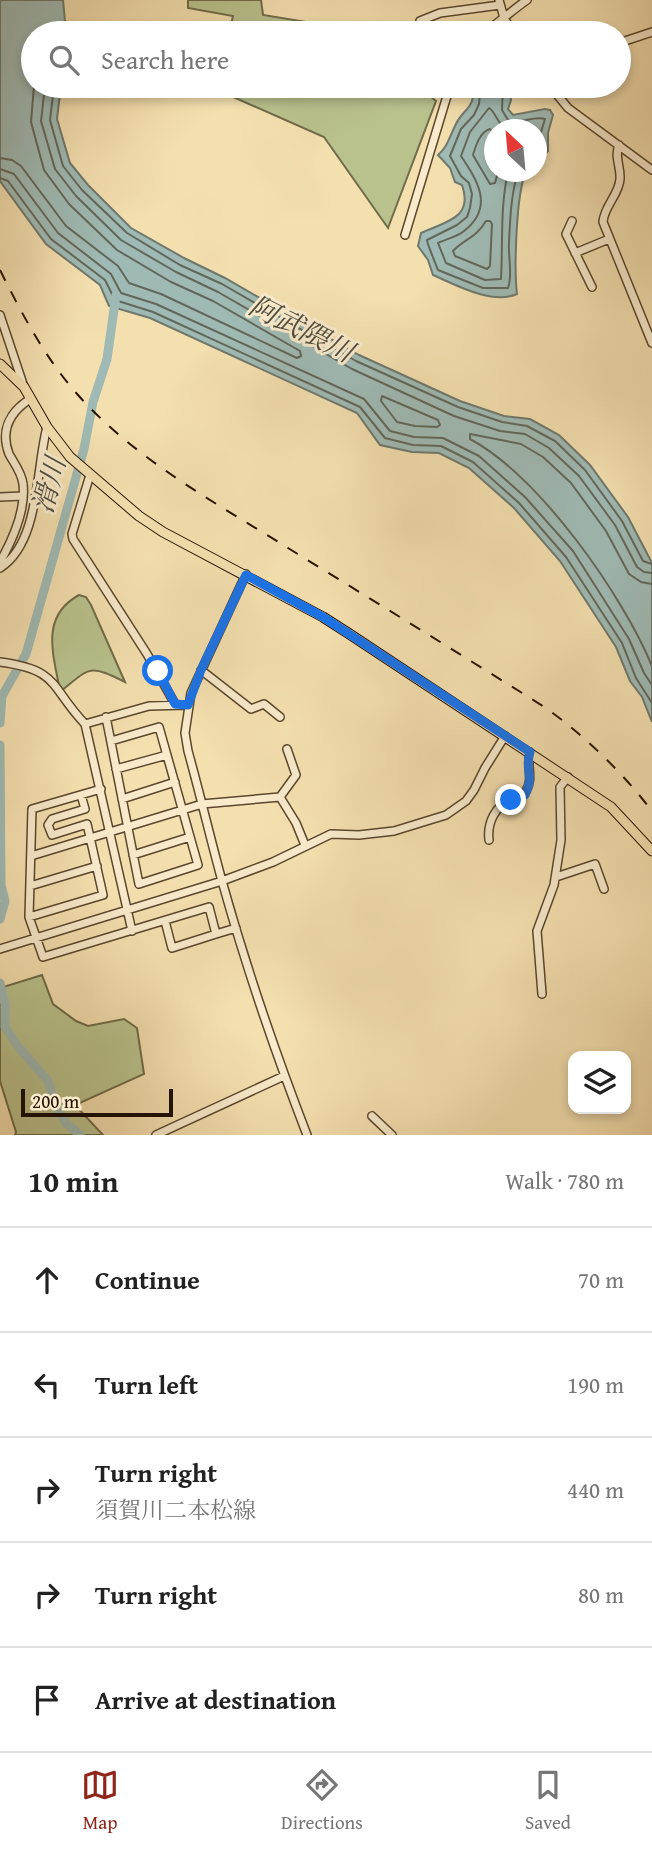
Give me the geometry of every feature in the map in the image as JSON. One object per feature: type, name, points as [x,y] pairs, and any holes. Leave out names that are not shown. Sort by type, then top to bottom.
[{"type":"main road","points":[[0,365],[24,387],[47,427],[69,457],[139,516],[163,532],[323,617],[611,807],[652,850]]},
{"type":"street","points":[[501,21],[527,0]]},
{"type":"street","points":[[420,21],[440,13],[500,3],[507,21]]},
{"type":"street","points":[[631,39],[652,32]]},
{"type":"street","points":[[404,235],[446,98]]},
{"type":"street","points":[[560,98],[568,108],[652,170]]},
{"type":"street","points":[[619,145],[616,153],[620,184],[604,210],[603,218],[652,342]]},
{"type":"street","points":[[572,221],[565,232],[592,287]]},
{"type":"street","points":[[575,253],[610,239]]},
{"type":"street","points":[[0,315],[3,339],[24,387]]},
{"type":"street","points":[[0,562],[20,517],[23,496],[22,477],[7,451],[4,430],[13,412],[30,399]]},
{"type":"street","points":[[0,568],[15,552],[25,532],[37,491],[47,427]]},
{"type":"street","points":[[89,474],[72,539],[152,662],[175,704]]},
{"type":"street","points":[[0,497],[23,496]]},
{"type":"street","points":[[246,575],[201,670],[188,705],[185,733],[236,928],[284,1076],[307,1135]]},
{"type":"street","points":[[0,662],[24,665],[48,677],[85,724],[125,910],[132,931]]},
{"type":"street","points":[[201,670],[251,709],[264,704],[280,717]]},
{"type":"street","points":[[85,724],[149,706],[188,705]]},
{"type":"street","points":[[106,717],[139,884],[198,865],[159,727],[111,741]]},
{"type":"street","points":[[0,948],[222,881],[273,862],[331,834],[359,835],[394,831],[446,815],[466,801],[505,736]]},
{"type":"street","points":[[31,856],[202,804],[280,797],[296,775],[287,749]]},
{"type":"street","points":[[489,840],[487,826],[499,807],[525,795],[531,782],[528,759],[530,752]]},
{"type":"street","points":[[116,769],[167,755]]},
{"type":"street","points":[[542,994],[537,931],[555,877],[561,840],[560,787],[568,777]]},
{"type":"street","points":[[122,799],[175,782]]},
{"type":"street","points":[[101,789],[32,809],[29,917],[43,957],[208,907],[216,934]]},
{"type":"street","points":[[29,917],[103,895],[87,824],[52,835],[48,825],[52,819],[85,808],[81,795]]},
{"type":"street","points":[[280,797],[296,823],[305,845]]},
{"type":"street","points":[[133,855],[190,837]]},
{"type":"street","points":[[555,877],[595,864],[604,889]]},
{"type":"street","points":[[30,886],[97,866]]},
{"type":"street","points":[[165,921],[172,948],[236,928]]},
{"type":"street","points":[[156,1135],[284,1076]]},
{"type":"street","points":[[372,1116],[392,1135]]},
{"type":"green space","points":[[188,0],[261,0],[263,15],[300,21],[232,21],[233,16],[188,8]]},
{"type":"green space","points":[[235,98],[432,98],[436,101],[388,228],[324,137]]},
{"type":"green space","points":[[79,595],[86,597],[91,605],[125,682],[104,672],[90,671],[60,692],[53,651],[54,626],[58,614],[66,604]]},
{"type":"green space","points":[[42,975],[53,1004],[76,1021],[88,1026],[124,1019],[137,1028],[144,1074],[75,1105],[103,1135],[15,1135],[0,1081],[0,988]]},
{"type":"water","name":"阿武隈川","points":[[0,0],[63,0],[65,21],[21,21],[21,98],[60,98],[57,119],[70,163],[131,228],[359,355],[460,401],[504,416],[530,419],[559,435],[590,465],[628,517],[652,563],[652,722],[616,647],[560,561],[514,508],[469,468],[439,453],[412,452],[380,445],[357,413],[150,318],[109,306],[100,285],[46,244],[0,181]]},
{"type":"water","points":[[472,98],[511,98],[508,109],[513,115],[545,109],[550,110],[553,115],[547,152],[547,119],[484,119],[484,182],[523,182],[516,250],[517,294],[507,297],[474,292],[433,275],[428,260],[418,246],[421,233],[455,218],[464,205],[462,185],[455,182],[450,168],[438,155]]},
{"type":"waterway","name":"滑川","points":[[0,723],[2,696],[26,654],[84,449],[93,402],[107,359],[116,295]]},
{"type":"waterway","name":"滑川","points":[[0,745],[1,885],[5,901],[0,919]]},
{"type":"waterway","name":"滑川","points":[[0,983],[5,1004],[5,1027],[48,1081],[56,1108],[66,1123],[80,1135]]},
{"type":"railway","points":[[0,270],[55,366],[78,395],[125,440],[205,497],[546,708],[603,756],[652,811]]},
{"type":"route","points":[[158,671],[175,704],[188,705],[201,670],[246,575],[323,617],[530,752],[528,759],[531,782],[525,795],[511,800]]}]
